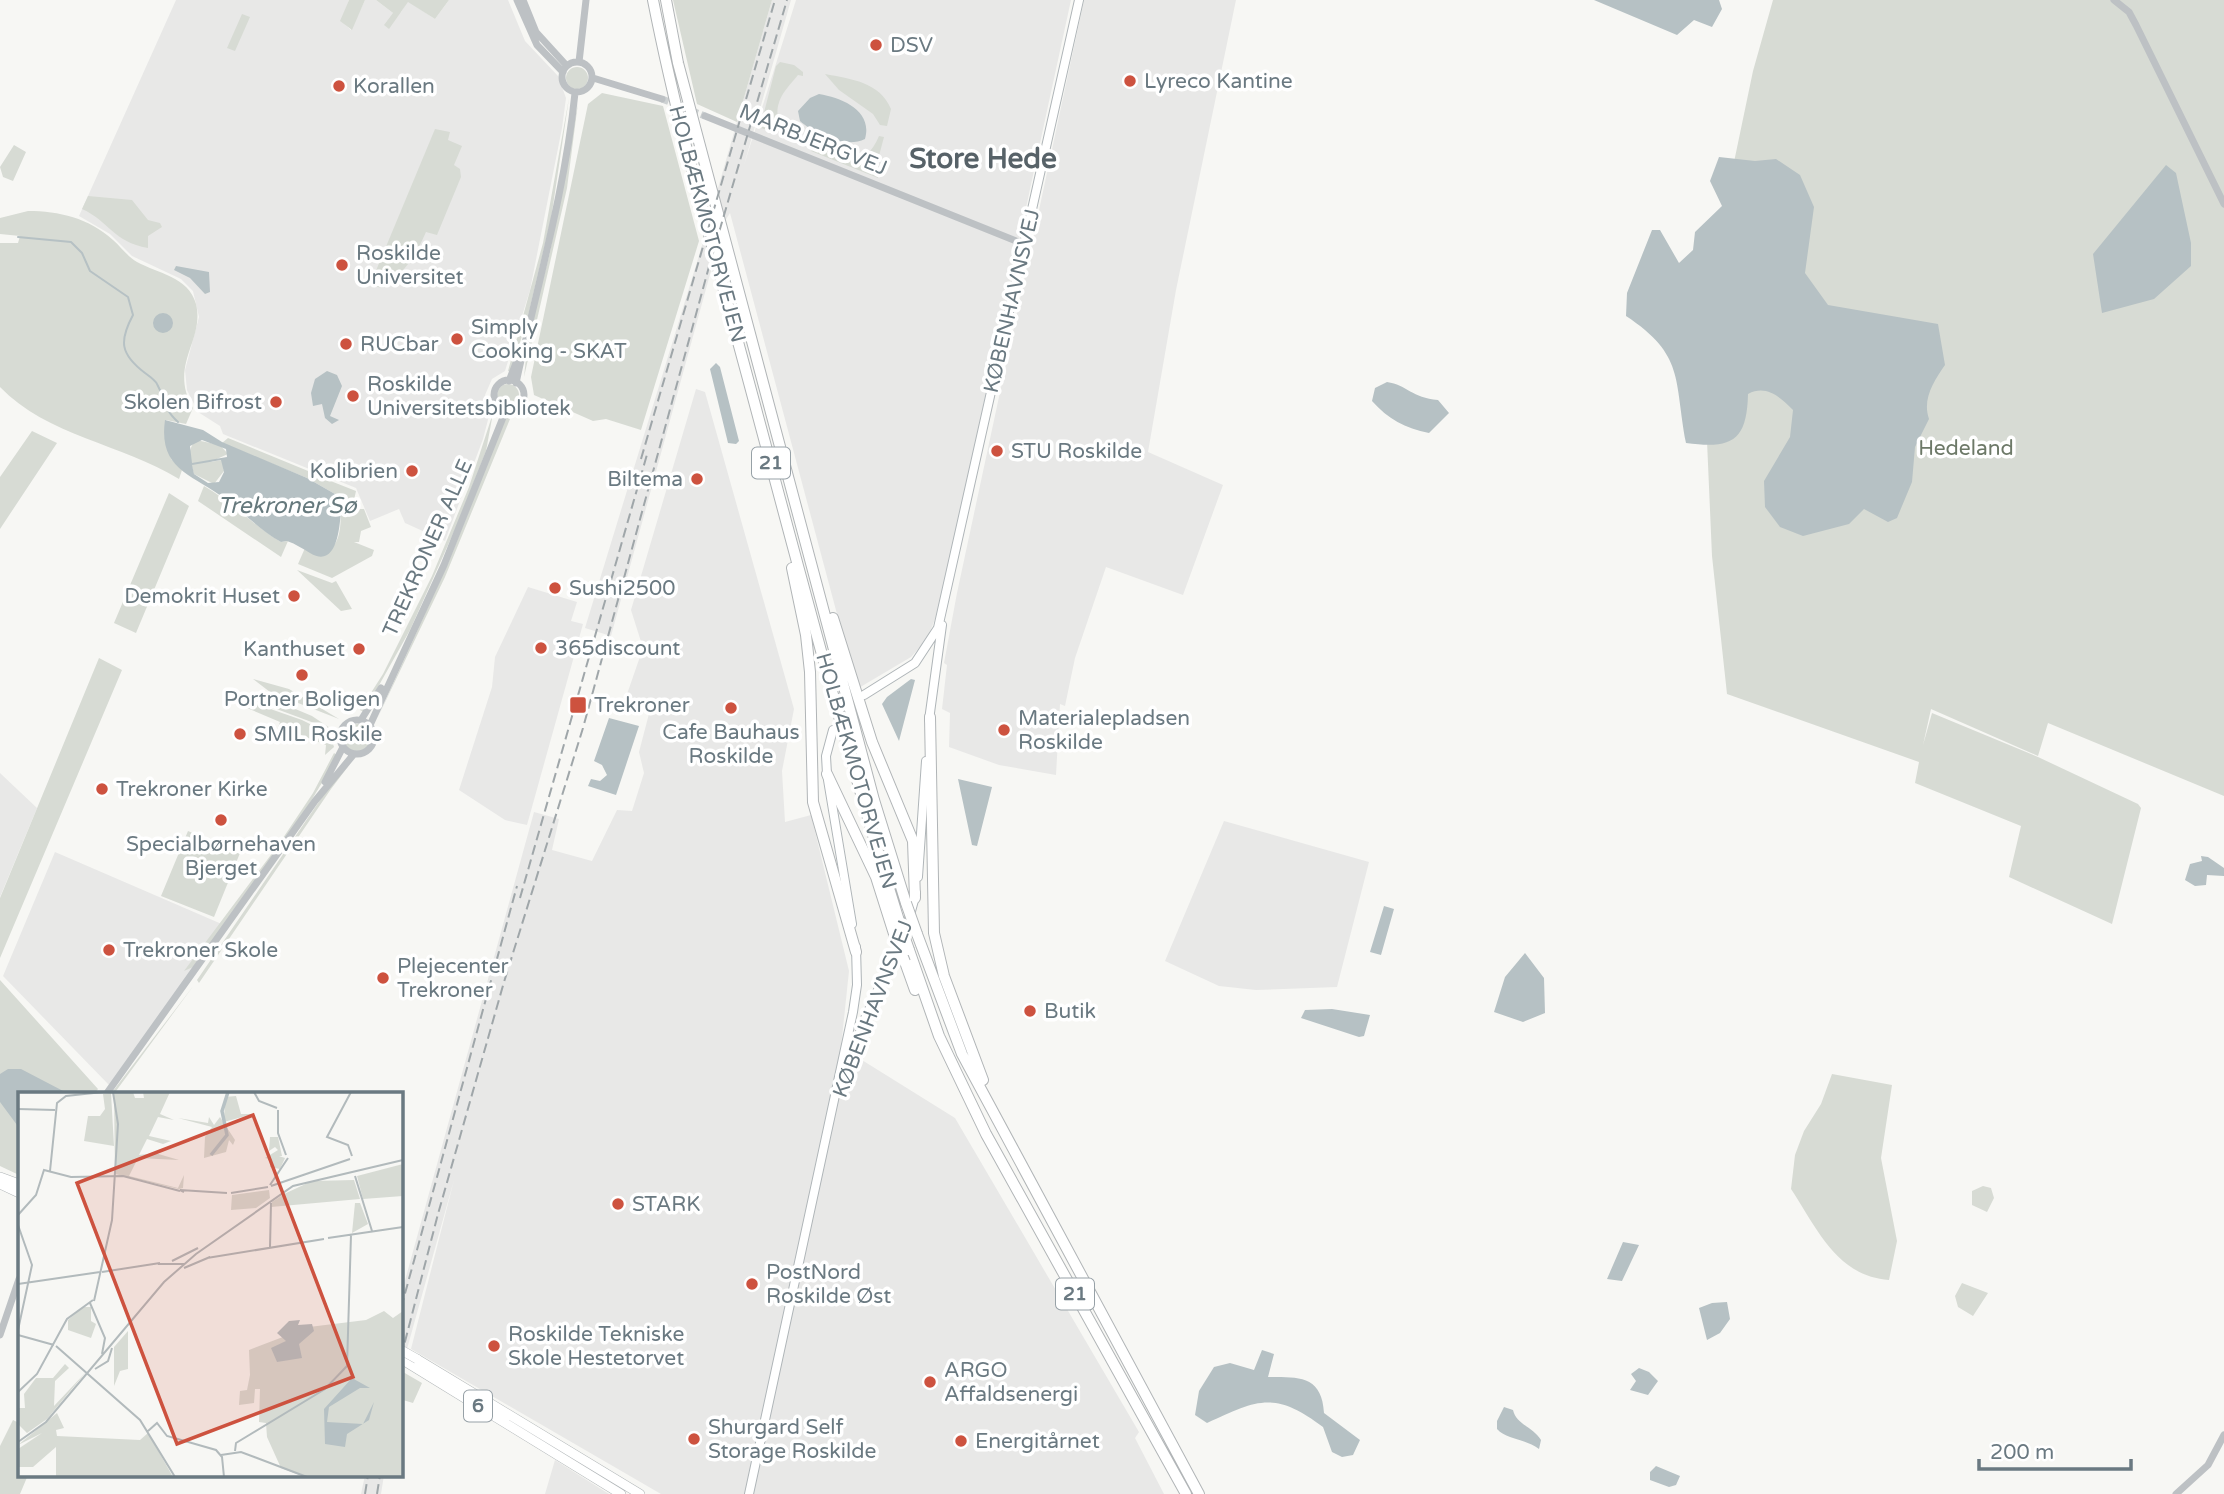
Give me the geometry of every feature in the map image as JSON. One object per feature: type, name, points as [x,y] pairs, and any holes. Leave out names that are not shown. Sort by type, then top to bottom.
[{"type":"highway","name":"HOLBÆKMOTORVEJEN","points":[[653,0],[671,90],[866,817],[939,1035],[966,1092],[1186,1494]]},
{"type":"highway","name":"HOLBÆKMOTORVEJEN","points":[[666,0],[678,64],[874,800],[911,900],[917,934],[962,1054],[1199,1494]]},
{"type":"highway","points":[[784,514],[807,648],[813,802],[856,952]]},
{"type":"highway","points":[[800,520],[818,565],[872,742],[913,841],[911,900]]},
{"type":"highway","points":[[930,717],[934,933],[947,987],[994,1116]]},
{"type":"highway","points":[[827,774],[876,877],[895,937],[950,1069],[966,1092]]},
{"type":"main road","name":"KØBENHAVNSVEJ","points":[[864,695],[920,658],[938,628],[1079,0]]},
{"type":"main road","name":"KØBENHAVNSVEJ","points":[[830,1124],[863,1023],[907,926],[945,601]]},
{"type":"main road","name":"KØBENHAVNSVEJ","points":[[749,1494],[830,1124],[857,985],[856,952],[827,774],[827,756],[833,730]]},
{"type":"main road","points":[[0,1177],[18,1185]]},
{"type":"main road","points":[[0,1184],[18,1193]]},
{"type":"main road","name":"6","points":[[402,1351],[416,1363],[621,1494]]},
{"type":"main road","name":"6","points":[[402,1359],[416,1363],[640,1494]]},
{"type":"street","points":[[517,0],[537,45],[565,69]]},
{"type":"street","points":[[523,0],[536,32],[565,69],[563,85],[575,93],[587,90],[593,78],[589,68],[579,62]]},
{"type":"street","points":[[579,62],[586,0]]},
{"type":"street","points":[[2114,0],[2129,12],[2137,25],[2224,204]]},
{"type":"street","points":[[565,69],[579,62]]},
{"type":"street","points":[[593,78],[662,99]]},
{"type":"street","points":[[513,382],[558,196],[575,93]]},
{"type":"street","name":"MARBJERGVEJ","points":[[705,116],[1026,245]]},
{"type":"street","points":[[513,382],[522,390],[523,400],[516,408],[503,408],[495,400],[495,390],[501,383],[513,382]]},
{"type":"street","name":"TREKRONER ALLE","points":[[370,725],[391,673],[444,565],[495,436],[503,408]]},
{"type":"street","name":"TREKRONER ALLE","points":[[361,720],[391,673]]},
{"type":"street","points":[[361,720],[370,725],[374,734],[373,744],[364,754],[354,754],[343,747],[340,737],[343,728],[350,721],[361,720]]},
{"type":"street","points":[[315,801],[343,747]]},
{"type":"street","points":[[108,1092],[315,801],[354,754]]},
{"type":"street","points":[[0,1335],[18,1282]]},
{"type":"street","points":[[2176,1494],[2208,1465],[2224,1435]]},
{"type":"shaded area","name":"Roskilde Universitet","points":[[176,0],[349,0],[341,21],[351,30],[365,0],[376,0],[393,13],[401,12],[408,1],[435,19],[449,0],[508,0],[525,41],[558,76],[566,98],[530,290],[505,371],[492,379],[485,395],[490,412],[483,439],[445,541],[405,523],[399,509],[370,521],[356,488],[223,434],[220,426],[198,412],[187,390],[185,370],[199,317],[193,291],[181,279],[132,256],[110,234],[79,216]]},
{"type":"shaded area","points":[[772,0],[791,0],[744,165],[796,0],[1071,0],[939,609],[927,639],[911,657],[857,689],[730,213],[725,221],[716,195]]},
{"type":"shaded area","points":[[1084,0],[1236,0],[1176,290],[1148,452],[1223,485],[1183,595],[1106,567],[1075,658],[1065,706],[1060,704],[1056,775],[999,765],[949,747],[950,713],[942,709],[947,665],[944,663],[957,593]]},
{"type":"shaded area","points":[[704,239],[712,267],[611,636],[585,628]]},
{"type":"shaded area","points":[[696,389],[705,392],[794,709],[782,771],[785,822],[811,815],[849,971],[841,1047],[955,1118],[1139,1432],[1135,1438],[1164,1494],[661,1494],[411,1349],[454,1180],[407,1349],[402,1346],[402,1291],[534,812],[559,819],[552,850],[592,861],[617,810],[632,811],[644,773],[639,752],[651,706],[626,697],[643,648],[631,610]]},
{"type":"shaded area","points":[[528,587],[577,602],[571,621],[583,624],[527,825],[505,820],[459,790],[492,687],[495,657]]},
{"type":"shaded area","points":[[0,773],[37,808],[0,897]]},
{"type":"shaded area","points":[[1224,821],[1369,862],[1337,987],[1256,990],[1219,986],[1165,961]]},
{"type":"shaded area","name":"Trekroner Skole","points":[[55,852],[224,925],[109,1085],[3,976]]},
{"type":"shaded area","points":[[555,1460],[609,1494],[545,1494]]},
{"type":"shaded area","points":[[365,1476],[384,1476],[381,1494],[361,1494]]},
{"type":"green space","points":[[349,0],[365,0],[352,30],[340,21]]},
{"type":"green space","points":[[376,0],[449,0],[435,19],[408,2],[389,29],[384,25],[393,13]]},
{"type":"green space","points":[[673,0],[772,0],[737,122],[697,104]]},
{"type":"green space","name":"Hedeland","points":[[1773,0],[2224,0],[2224,796],[2048,723],[2038,756],[1931,709],[1923,745],[1932,713],[2038,757],[2138,804],[2141,808],[2112,924],[2009,877],[2021,826],[1915,783],[1919,762],[1727,694],[1712,556],[1707,441],[1729,186],[1753,71]]},
{"type":"green space","points":[[242,14],[250,17],[235,51],[227,48]]},
{"type":"green space","points":[[780,62],[794,65],[803,72],[803,76],[798,75],[781,97],[775,131],[760,128],[776,66]]},
{"type":"green space","points":[[573,67],[581,67],[588,74],[588,82],[581,89],[573,89],[566,82],[566,74]]},
{"type":"green space","points":[[825,74],[864,83],[880,93],[891,109],[887,126],[880,125],[873,114],[839,90]]},
{"type":"green space","points":[[602,93],[663,106],[699,241],[641,430],[606,419],[593,421],[534,395],[531,377],[588,104]]},
{"type":"green space","points":[[569,98],[551,219],[528,316],[511,372],[508,371],[543,243]]},
{"type":"green space","points":[[578,103],[567,188],[524,377],[528,339],[550,252]]},
{"type":"green space","points":[[435,129],[450,132],[448,140],[462,146],[454,165],[460,169],[461,177],[437,235],[426,232],[408,263],[390,283],[382,288],[370,285]]},
{"type":"green space","points":[[879,136],[884,137],[876,167],[878,178],[811,151],[816,148],[845,159],[861,158],[873,147]]},
{"type":"green space","points":[[14,145],[26,152],[13,181],[3,177],[0,167]]},
{"type":"green space","points":[[88,196],[132,200],[148,220],[160,223],[162,227],[148,236],[148,248],[136,245],[82,209]]},
{"type":"green space","points":[[28,211],[62,214],[94,226],[133,260],[180,282],[192,295],[196,304],[196,330],[185,366],[184,379],[186,393],[193,408],[186,424],[166,420],[171,459],[182,470],[179,479],[40,417],[19,404],[0,387],[0,243],[18,243],[20,236],[0,234],[0,218]]},
{"type":"green space","points":[[508,384],[516,387],[519,395],[516,403],[508,406],[500,403],[497,395],[500,387]]},
{"type":"green space","points":[[493,413],[486,451],[457,525],[410,630],[364,712],[360,710],[383,674],[432,576],[469,487]]},
{"type":"green space","points":[[506,417],[510,419],[445,577],[377,719],[449,561]]},
{"type":"green space","points":[[32,431],[57,443],[0,529],[0,477]]},
{"type":"green space","points":[[228,438],[313,473],[320,481],[323,478],[356,491],[354,500],[358,509],[364,509],[371,527],[361,531],[359,542],[354,542],[374,550],[372,556],[332,578],[298,564],[305,548],[326,553],[336,542],[342,498],[307,478],[222,443]]},
{"type":"green space","points":[[196,440],[220,445],[228,454],[210,462],[222,460],[224,471],[214,484],[194,474],[190,452]]},
{"type":"green space","points":[[204,486],[281,542],[288,541],[281,557],[198,501]]},
{"type":"green space","points":[[169,493],[189,506],[136,633],[114,623]]},
{"type":"green space","points":[[297,570],[332,583],[336,581],[352,609],[341,611]]},
{"type":"green space","points":[[99,658],[122,670],[0,958],[0,898]]},
{"type":"green space","points":[[253,679],[289,689],[339,719],[270,692]]},
{"type":"green space","points":[[242,699],[302,720],[330,734],[334,747],[325,755],[326,745],[286,729],[284,733],[277,730],[280,722],[240,705]]},
{"type":"green space","points":[[274,700],[312,716],[333,730],[255,701]]},
{"type":"green space","points":[[358,724],[368,728],[372,738],[368,748],[358,752],[348,748],[344,738],[348,728]]},
{"type":"green space","points":[[334,753],[338,756],[302,816],[193,967],[184,971],[279,844],[313,793]]},
{"type":"green space","points":[[350,764],[199,983],[197,980],[329,787]]},
{"type":"green space","points":[[188,831],[240,853],[214,917],[161,896]]},
{"type":"green space","points":[[0,980],[98,1089],[96,1092],[18,1092],[18,1175],[0,1166]]},
{"type":"green space","points":[[194,985],[116,1091],[113,1091]]},
{"type":"green space","points":[[1832,1074],[1892,1085],[1881,1158],[1897,1241],[1889,1280],[1871,1277],[1842,1260],[1819,1234],[1791,1189],[1795,1155],[1804,1131],[1821,1104]]},
{"type":"green space","points":[[1983,1186],[1991,1188],[1994,1198],[1987,1212],[1972,1205],[1972,1191]]},
{"type":"green space","points":[[1962,1283],[1988,1293],[1973,1316],[1958,1307],[1955,1296]]},
{"type":"green space","points":[[403,1372],[422,1383],[413,1403],[403,1400],[402,1406]]},
{"type":"green space","points":[[13,1420],[18,1422],[18,1476],[28,1476],[20,1494],[0,1494],[0,1446]]},
{"type":"water","points":[[1594,0],[1719,0],[1722,9],[1712,27],[1694,20],[1677,35]]},
{"type":"water","points":[[819,94],[854,108],[865,121],[865,139],[849,142],[831,139],[800,121],[798,111],[810,98]]},
{"type":"water","points":[[1719,157],[1755,161],[1776,159],[1800,175],[1814,207],[1805,273],[1828,305],[1938,324],[1945,365],[1928,397],[1929,419],[1915,447],[1912,482],[1897,518],[1888,522],[1864,509],[1849,524],[1803,536],[1780,527],[1765,507],[1764,481],[1790,437],[1793,410],[1773,394],[1755,391],[1748,394],[1744,423],[1734,439],[1715,445],[1686,443],[1674,370],[1659,343],[1626,316],[1627,293],[1652,230],[1660,230],[1679,263],[1693,250],[1695,232],[1722,206],[1710,181]]},
{"type":"water","points":[[2166,165],[2176,173],[2191,243],[2191,266],[2154,299],[2102,313],[2093,254]]},
{"type":"water","points":[[176,266],[209,272],[210,292],[205,294],[190,278],[174,270]]},
{"type":"water","points":[[159,313],[167,313],[173,323],[167,333],[159,333],[153,327],[153,319]]},
{"type":"water","points":[[716,363],[720,367],[739,441],[736,444],[728,443],[710,369]]},
{"type":"water","points":[[327,371],[337,375],[342,386],[330,416],[339,420],[332,424],[325,418],[322,404],[313,406],[311,393],[315,379]]},
{"type":"water","points":[[1387,382],[1422,397],[1438,400],[1449,413],[1429,433],[1398,422],[1372,401],[1375,388]]},
{"type":"water","name":"Trekroner Sø","points":[[165,420],[203,430],[222,442],[307,478],[342,498],[334,547],[328,554],[320,557],[273,537],[225,499],[180,469],[167,450],[164,437]],"holes":[[[202,440],[226,449],[227,457],[192,463],[190,446]],[[221,460],[224,472],[219,482],[208,483],[194,474],[192,465]]]},
{"type":"water","points":[[911,679],[915,680],[899,741],[882,704]]},
{"type":"water","points":[[609,718],[639,726],[616,795],[588,786],[591,779],[600,781],[607,775],[602,765],[594,761]]},
{"type":"water","points":[[958,779],[992,787],[977,846],[972,845]]},
{"type":"water","points":[[2201,856],[2208,857],[2224,868],[2224,876],[2207,875],[2206,885],[2195,886],[2185,880],[2190,864],[2202,861]]},
{"type":"water","points":[[1384,906],[1394,909],[1381,955],[1370,952]]},
{"type":"water","points":[[1525,953],[1544,978],[1545,1013],[1523,1022],[1494,1012],[1505,977]]},
{"type":"water","points":[[1332,1009],[1370,1015],[1364,1036],[1359,1037],[1301,1018],[1305,1010]]},
{"type":"water","points":[[8,1069],[21,1069],[65,1092],[18,1092],[17,1125],[0,1102],[0,1074]]},
{"type":"water","points":[[1623,1242],[1639,1245],[1622,1281],[1607,1279]]},
{"type":"water","points":[[1727,1302],[1730,1319],[1720,1333],[1707,1340],[1699,1308],[1712,1303]]},
{"type":"water","points":[[1262,1350],[1274,1354],[1268,1377],[1298,1378],[1319,1391],[1324,1413],[1360,1440],[1353,1455],[1342,1457],[1332,1452],[1323,1427],[1306,1415],[1278,1403],[1253,1404],[1207,1423],[1195,1415],[1199,1391],[1214,1367],[1230,1363],[1254,1370]]},
{"type":"water","points":[[1639,1368],[1649,1372],[1658,1381],[1648,1395],[1630,1390],[1636,1381],[1631,1374]]},
{"type":"water","points":[[1504,1407],[1513,1410],[1518,1419],[1538,1436],[1541,1440],[1539,1449],[1497,1429],[1497,1421]]},
{"type":"water","points":[[1656,1466],[1680,1476],[1676,1485],[1669,1487],[1650,1480],[1650,1472]]},
{"type":"waterway","points":[[18,237],[71,242],[82,253],[90,271],[128,297],[133,315],[125,332],[124,347],[131,360],[156,383],[167,408],[178,422]]},
{"type":"tunnel","points":[[662,99],[705,116]]},
{"type":"railway","points":[[641,459],[775,0]]},
{"type":"railway","points":[[402,1353],[438,1214],[504,982],[583,728],[710,263],[787,0]]},
{"type":"railway","points":[[520,898],[648,451]]},
{"type":"railway","points":[[402,1304],[517,886]]},
{"type":"railway","points":[[365,1494],[368,1476]]},
{"type":"railway","points":[[377,1494],[380,1476]]},
{"type":"place","name":"DSV","points":[[876,45]]},
{"type":"place","name":"Lyreco Kantine","points":[[1130,81]]},
{"type":"place","name":"Korallen","points":[[339,86]]},
{"type":"place","name":"Roskilde Universitet","points":[[342,265]]},
{"type":"place","name":"Simply Cooking - SKAT","points":[[457,339]]},
{"type":"place","name":"RUCbar","points":[[346,344]]},
{"type":"place","name":"Roskilde Universitetsbibliotek","points":[[353,396]]},
{"type":"place","name":"Skolen Bifrost","points":[[276,402]]},
{"type":"place","name":"STU Roskilde","points":[[997,451]]},
{"type":"place","name":"Kolibrien","points":[[412,471]]},
{"type":"place","name":"Biltema","points":[[697,479]]},
{"type":"place","name":"Sushi2500","points":[[555,588]]},
{"type":"place","name":"Demokrit Huset","points":[[294,596]]},
{"type":"place","name":"365discount","points":[[541,648]]},
{"type":"place","name":"Kanthuset","points":[[359,649]]},
{"type":"place","name":"Portner Boligen","points":[[302,675]]},
{"type":"place","name":"Trekroner","points":[[578,705]]},
{"type":"place","name":"Cafe Bauhaus Roskilde","points":[[731,708]]},
{"type":"place","name":"Materialepladsen Roskilde","points":[[1004,730]]},
{"type":"place","name":"SMIL Roskile","points":[[240,734]]},
{"type":"place","name":"Trekroner Kirke","points":[[102,789]]},
{"type":"place","name":"Specialbørnehaven Bjerget","points":[[221,820]]},
{"type":"place","name":"Trekroner Skole","points":[[109,950]]},
{"type":"place","name":"Plejecenter Trekroner","points":[[383,978]]},
{"type":"place","name":"Butik","points":[[1030,1011]]},
{"type":"place","name":"STARK","points":[[618,1204]]},
{"type":"place","name":"PostNord Roskilde Øst","points":[[752,1284]]},
{"type":"place","name":"Roskilde Tekniske Skole Hestetorvet","points":[[494,1346]]},
{"type":"place","name":"ARGO Affaldsenergi","points":[[930,1382]]},
{"type":"place","name":"Shurgard Self Storage Roskilde","points":[[694,1439]]},
{"type":"place","name":"Energitårnet","points":[[961,1441]]},
{"type":"district","name":"Store Hede","points":[[983,159]]}]
